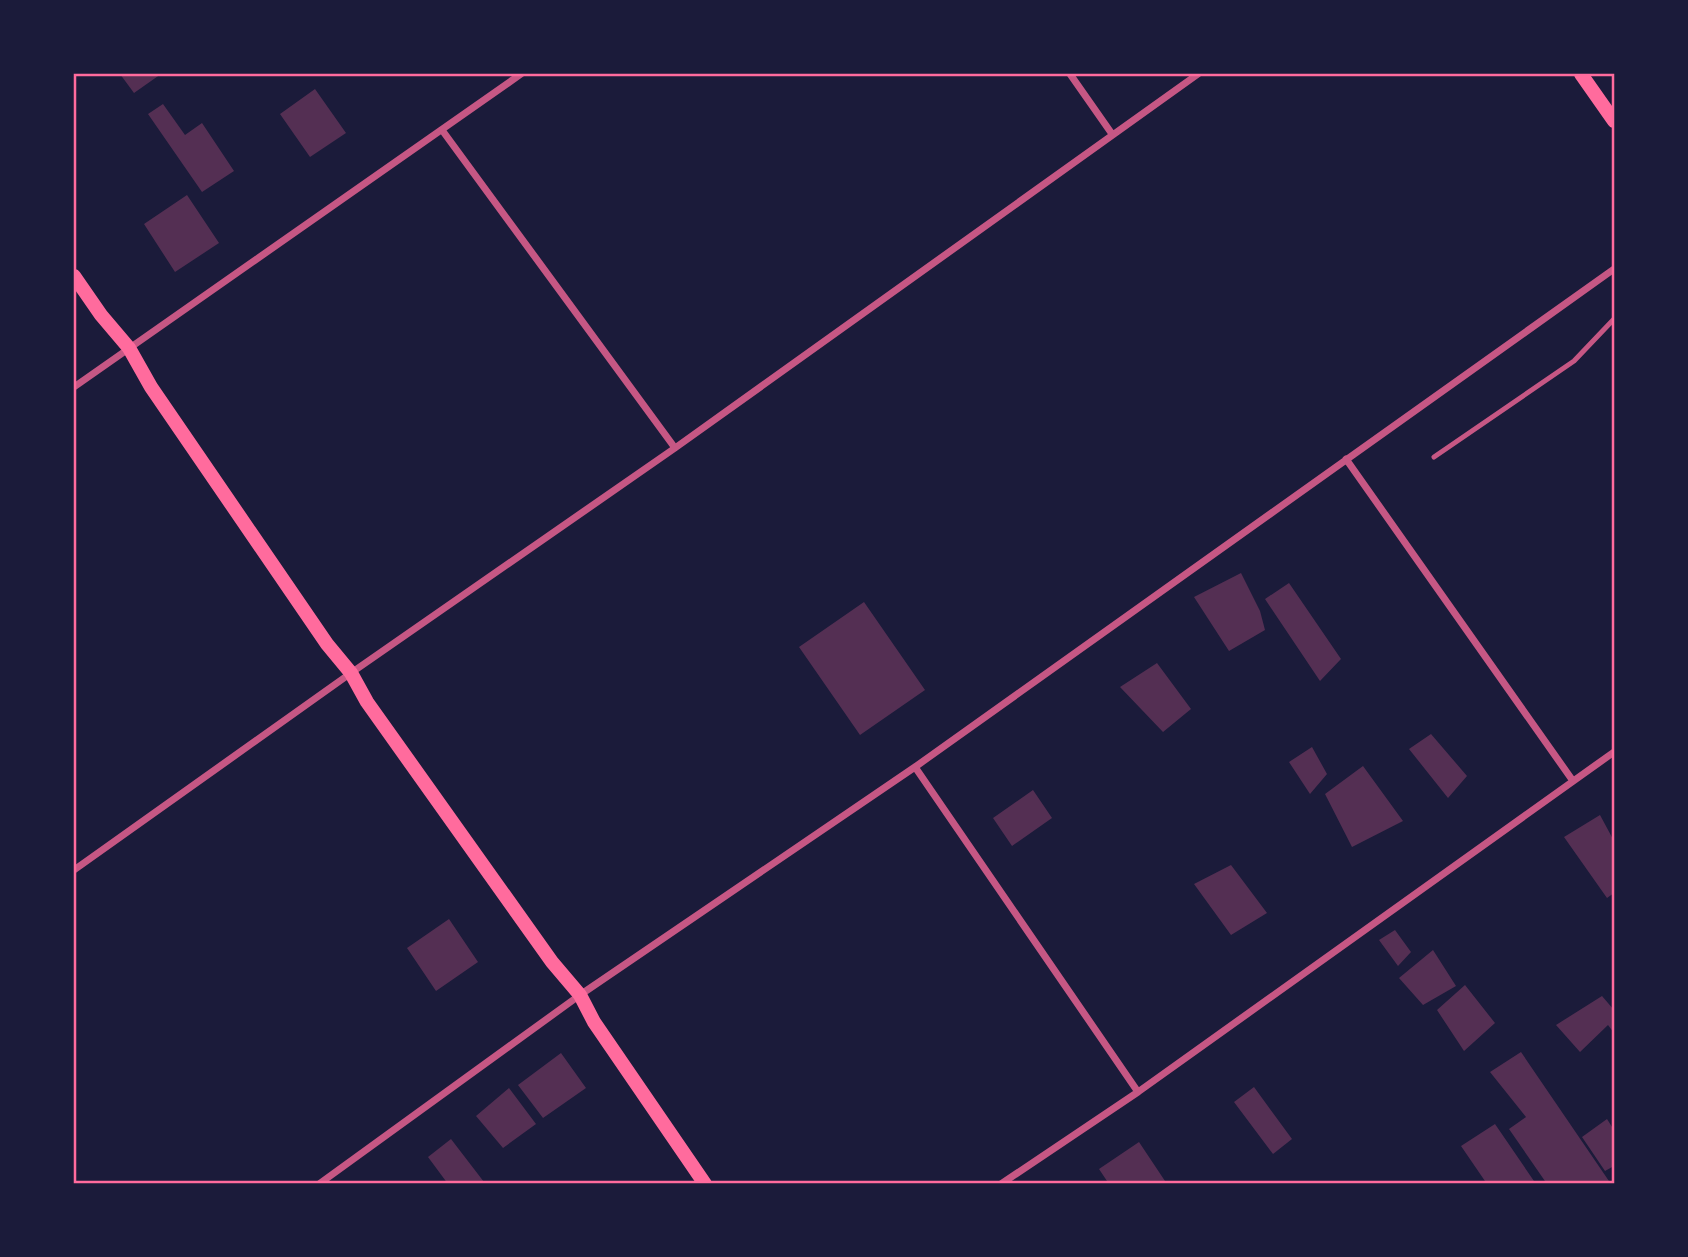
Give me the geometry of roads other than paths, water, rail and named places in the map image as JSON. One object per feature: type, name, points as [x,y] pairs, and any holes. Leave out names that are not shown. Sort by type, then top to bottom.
[{"type":"main road","points":[[1581,74],[1615,121]]},
{"type":"main road","points":[[74,276],[129,348],[151,387],[327,644],[351,673],[367,702],[552,962],[580,995],[594,1021],[705,1184]]},
{"type":"street","points":[[74,387],[521,74]]},
{"type":"street","points":[[1070,74],[1112,134]]},
{"type":"street","points":[[74,870],[675,448],[1198,74]]},
{"type":"street","points":[[442,131],[675,448]]},
{"type":"street","points":[[319,1184],[580,995],[915,767],[1615,269]]},
{"type":"street","points":[[1346,459],[1573,781]]},
{"type":"street","points":[[1001,1184],[1138,1091],[1615,752]]},
{"type":"street","points":[[915,767],[1138,1091]]},
{"type":"lane","points":[[1434,457],[1574,361],[1615,320]]}]
